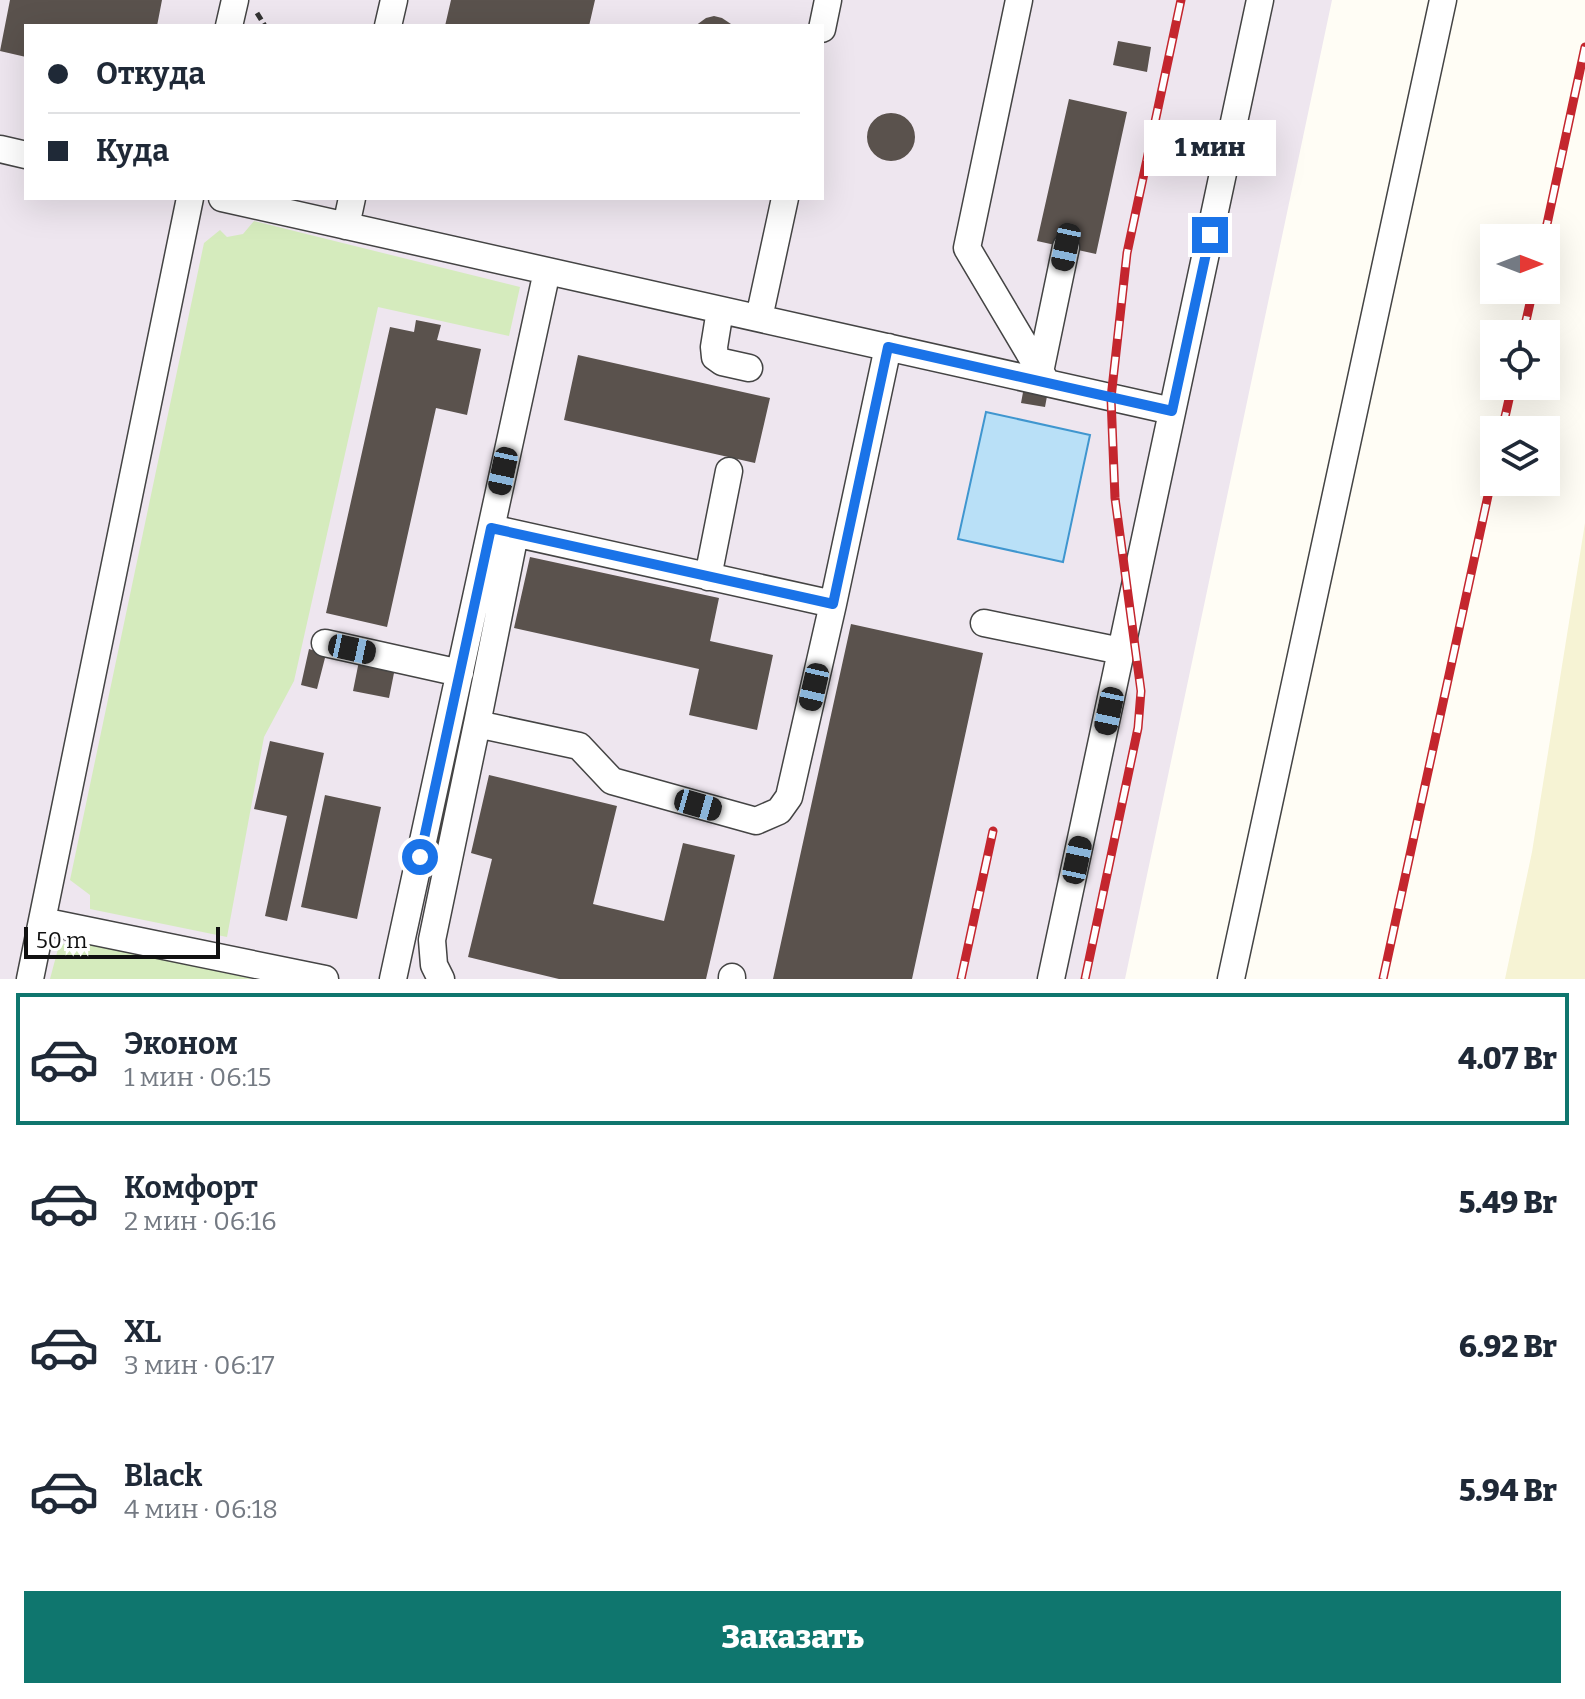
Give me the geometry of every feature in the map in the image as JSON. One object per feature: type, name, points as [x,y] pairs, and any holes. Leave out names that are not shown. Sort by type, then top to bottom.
[{"type":"lane","points":[[229,24],[235,0]]},
{"type":"lane","points":[[388,24],[394,0]]},
{"type":"lane","points":[[823,24],[828,0]]},
{"type":"lane","points":[[1019,0],[967,248],[1044,377]]},
{"type":"lane","points":[[1051,979],[1260,0]]},
{"type":"lane","points":[[1231,979],[1443,0]]},
{"type":"lane","points":[[0,149],[24,155]]},
{"type":"lane","points":[[30,979],[190,200]]},
{"type":"lane","points":[[231,200],[888,347],[1044,377],[1172,411]]},
{"type":"lane","points":[[346,226],[352,200]]},
{"type":"lane","points":[[759,318],[785,200]]},
{"type":"lane","points":[[1044,377],[1066,247]]},
{"type":"lane","points":[[441,979],[434,965],[432,940],[477,724],[503,531],[547,271]]},
{"type":"lane","points":[[720,310],[715,357],[722,362],[749,368]]},
{"type":"lane","points":[[477,724],[579,746],[612,781],[756,821],[779,811],[789,797],[888,347]]},
{"type":"lane","points":[[708,577],[729,471]]},
{"type":"lane","points":[[503,531],[833,604]]},
{"type":"lane","points":[[393,979],[460,673],[503,531]]},
{"type":"lane","points":[[984,623],[1121,651]]},
{"type":"lane","points":[[325,643],[460,673]]},
{"type":"lane","points":[[42,921],[325,979]]},
{"type":"shaded area","points":[[0,0],[1332,0],[1125,979],[0,979]]},
{"type":"shaded area","points":[[1585,523],[1585,979],[1505,979],[1532,852]]},
{"type":"green space","points":[[254,221],[520,287],[509,336],[378,307],[294,681],[264,737],[227,937],[90,909],[90,895],[70,880],[204,243],[220,230],[227,237],[243,234]]},
{"type":"green space","points":[[81,941],[253,979],[50,979],[59,945]]},
{"type":"water","points":[[986,412],[1090,435],[1063,562],[958,539]]},
{"type":"building","points":[[10,0],[162,0],[157,24],[24,24],[24,57],[0,51]]},
{"type":"building","points":[[451,0],[595,0],[589,24],[445,24]]},
{"type":"building","points":[[714,16],[731,24],[698,24]]},
{"type":"building","points":[[1118,41],[1151,47],[1147,72],[1113,65]]},
{"type":"building","points":[[1069,99],[1127,112],[1096,254],[1037,241]]},
{"type":"building","points":[[891,113],[908,120],[915,137],[908,154],[891,161],[874,154],[867,137],[874,120]]},
{"type":"building","points":[[416,320],[441,325],[437,340],[481,349],[467,415],[436,408],[387,627],[326,613],[390,327],[414,332]]},
{"type":"building","points":[[578,355],[770,398],[755,463],[564,420]]},
{"type":"building","points":[[1024,387],[1048,391],[1045,407],[1021,403]]},
{"type":"building","points":[[530,557],[719,598],[710,641],[773,655],[757,730],[689,715],[699,669],[514,628]]},
{"type":"building","points":[[851,624],[983,653],[912,979],[773,979]]},
{"type":"building","points":[[309,649],[326,654],[317,689],[301,685]]},
{"type":"building","points":[[359,661],[395,668],[389,698],[353,691]]},
{"type":"building","points":[[270,741],[324,753],[287,921],[265,916],[287,816],[254,809]]},
{"type":"building","points":[[489,775],[617,806],[593,904],[664,921],[683,843],[735,855],[706,979],[559,979],[468,957],[492,859],[471,853]]},
{"type":"building","points":[[325,795],[381,807],[357,919],[301,907]]},
{"type":"railway","points":[[1085,979],[1138,728],[1141,691],[1115,498],[1111,398],[1127,253],[1181,0]]},
{"type":"railway","points":[[1547,224],[1585,47]]},
{"type":"railway","points":[[1526,320],[1530,304]]},
{"type":"railway","points":[[1505,416],[1509,400]]},
{"type":"railway","points":[[1383,979],[1488,496]]},
{"type":"railway","points":[[961,979],[993,831]]},
{"type":"route","points":[[420,857],[491,528],[833,604],[888,347],[1172,411],[1210,235]]}]
